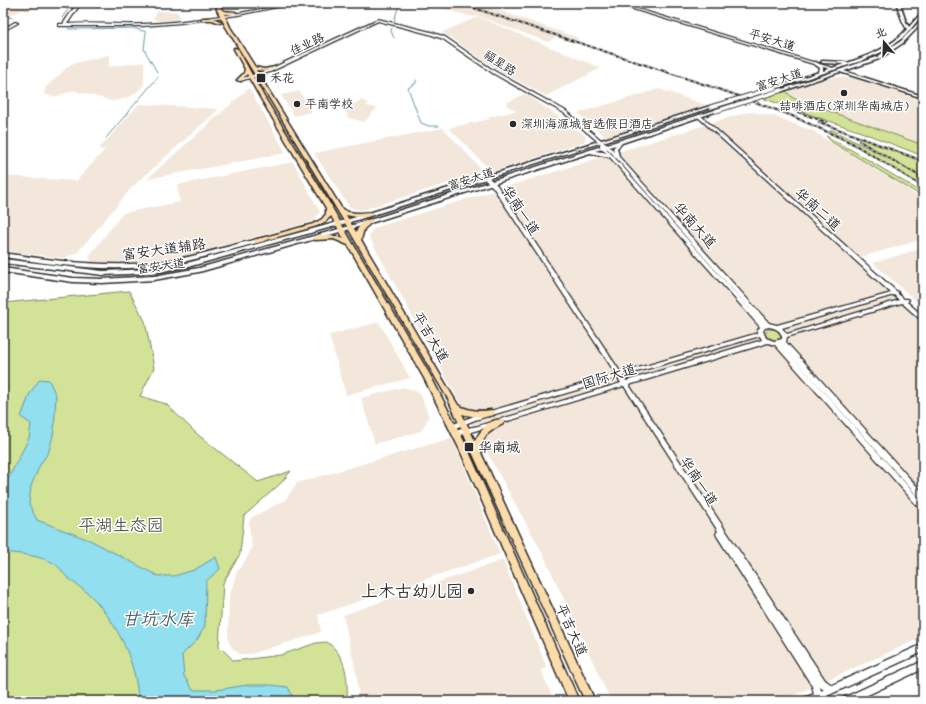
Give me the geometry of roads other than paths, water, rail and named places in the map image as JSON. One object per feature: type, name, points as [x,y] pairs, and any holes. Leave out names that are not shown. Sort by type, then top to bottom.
[{"type":"main road","name":"平吉大道","points":[[213,3],[252,71],[340,210],[345,225],[455,430],[574,701]]},
{"type":"main road","points":[[898,3],[904,22],[909,29]]},
{"type":"main road","points":[[901,3],[909,20],[916,21]]},
{"type":"main road","name":"富安大道","points":[[842,69],[893,44],[909,29],[923,12]]},
{"type":"main road","points":[[203,18],[213,14],[234,14]]},
{"type":"main road","points":[[219,14],[227,17],[234,14]]},
{"type":"main road","points":[[203,18],[213,19],[219,14]]},
{"type":"main road","name":"富安大道","points":[[3,270],[82,281],[111,281],[175,275],[212,267],[315,238],[371,214],[471,182],[507,178],[584,153],[629,133],[710,107],[859,65],[878,58],[892,50],[902,42],[923,20]]},
{"type":"main road","points":[[822,62],[854,62]]},
{"type":"main road","points":[[816,63],[822,68],[822,75],[860,77]]},
{"type":"main road","points":[[859,65],[857,67],[859,71],[867,76]]},
{"type":"main road","points":[[240,81],[246,74],[252,71],[275,68]]},
{"type":"main road","name":"富安大道","points":[[3,261],[103,273],[164,269],[220,257],[303,234],[370,221],[476,188],[502,173],[561,154],[622,141],[782,90],[834,69]]},
{"type":"main road","name":"平安大道","points":[[834,69],[842,69],[867,76],[923,94]]},
{"type":"main road","name":"平安大道","points":[[842,69],[860,77],[923,98]]},
{"type":"main road","points":[[263,88],[264,79],[269,73]]},
{"type":"main road","name":"平吉大道","points":[[263,88],[329,206],[345,225]]},
{"type":"main road","points":[[629,133],[634,137]]},
{"type":"main road","points":[[584,153],[601,153],[615,157],[616,146],[622,141]]},
{"type":"main road","points":[[561,154],[566,159]]},
{"type":"main road","points":[[502,173],[507,178]]},
{"type":"main road","points":[[471,182],[476,188]]},
{"type":"main road","points":[[256,241],[320,223],[329,214],[329,206]]},
{"type":"main road","points":[[340,210],[345,213],[355,215],[371,214]]},
{"type":"main road","points":[[315,238],[335,237],[355,243],[360,230],[370,221]]},
{"type":"main road","name":"富安大道辅路","points":[[3,255],[87,266],[133,267],[191,259],[256,241],[303,234]]},
{"type":"main road","name":"平吉大道","points":[[355,243],[455,406],[590,701]]},
{"type":"main road","points":[[23,258],[58,268]]},
{"type":"main road","points":[[455,406],[461,410],[474,414],[490,413]]},
{"type":"main road","points":[[479,457],[478,447],[482,434],[489,427],[500,422]]},
{"type":"street","points":[[63,24],[75,3]]},
{"type":"street","points":[[63,24],[80,3]]},
{"type":"street","points":[[234,14],[290,3]]},
{"type":"street","points":[[234,14],[295,3]]},
{"type":"street","name":"平安大道","points":[[615,3],[834,69]]},
{"type":"street","name":"平安大道","points":[[625,3],[842,69]]},
{"type":"street","points":[[63,24],[143,25],[203,18]]},
{"type":"street","name":"佳业路","points":[[252,71],[269,73],[378,21]]},
{"type":"street","name":"佳业路","points":[[240,81],[252,71],[275,68],[378,21]]},
{"type":"street","name":"福星路","points":[[378,21],[431,35],[444,40],[496,76],[557,109],[603,144]]},
{"type":"street","points":[[3,30],[16,23]]},
{"type":"street","name":"华南二道","points":[[700,116],[896,293],[923,314]]},
{"type":"street","name":"华南大道","points":[[603,144],[765,326]]},
{"type":"street","name":"华南一道","points":[[489,181],[618,376],[816,685],[818,696]]},
{"type":"street","points":[[896,293],[778,327],[765,326],[760,334],[768,341],[782,340],[905,300]]},
{"type":"street","name":"华南二道","points":[[905,300],[923,319]]},
{"type":"street","points":[[778,327],[783,332],[782,340],[923,508]]},
{"type":"street","name":"国际大道","points":[[455,430],[463,423],[490,413],[760,334]]},
{"type":"street","points":[[782,340],[923,498]]},
{"type":"street","name":"国际大道","points":[[455,430],[467,430],[500,422],[768,341]]},
{"type":"street","name":"华南一道","points":[[623,385],[822,683],[832,690]]},
{"type":"street","points":[[807,701],[923,648]]},
{"type":"street","points":[[846,701],[923,665]]},
{"type":"water","name":"甘坑水库","points":[[40,379],[49,380],[56,396],[54,431],[49,451],[40,465],[31,486],[29,504],[37,520],[92,541],[158,576],[174,576],[194,570],[216,557],[220,569],[206,581],[205,626],[197,640],[182,655],[184,676],[193,690],[216,690],[247,685],[288,687],[295,701],[138,701],[134,673],[124,645],[110,619],[92,597],[68,578],[58,566],[53,563],[47,560],[22,554],[3,552],[3,503],[6,493],[6,483],[29,438],[31,424],[21,417],[30,393]]},
{"type":"waterway","points":[[62,18],[72,3]]},
{"type":"waterway","points":[[394,21],[399,5]]},
{"type":"waterway","points":[[3,14],[12,18]]},
{"type":"waterway","points":[[3,27],[9,24]]},
{"type":"waterway","points":[[68,29],[134,28],[146,32],[144,49],[157,72]]},
{"type":"waterway","points":[[392,28],[391,31],[394,38]]},
{"type":"waterway","points":[[106,138],[158,77]]},
{"type":"waterway","points":[[416,80],[416,83],[408,88],[421,123],[429,126],[439,126]]},
{"type":"railway","points":[[459,3],[733,94],[790,115],[854,144],[923,187]]},
{"type":"railway","points":[[795,111],[826,122]]},
{"type":"railway","points":[[819,122],[923,161]]},
{"type":"railway","points":[[859,141],[923,178]]},
{"type":"place","name":"禾花","points":[[261,78]]},
{"type":"place","name":"喆啡酒店(深圳华南城店)","points":[[844,93]]},
{"type":"place","name":"平南学校","points":[[297,104]]},
{"type":"place","name":"深圳海源城智选假日酒店","points":[[513,124]]},
{"type":"place","name":"华南城","points":[[469,447]]},
{"type":"place","name":"上木古幼儿园","points":[[471,591]]},
{"type":"park label","name":"平湖生态园","points":[[121,525]]}]
